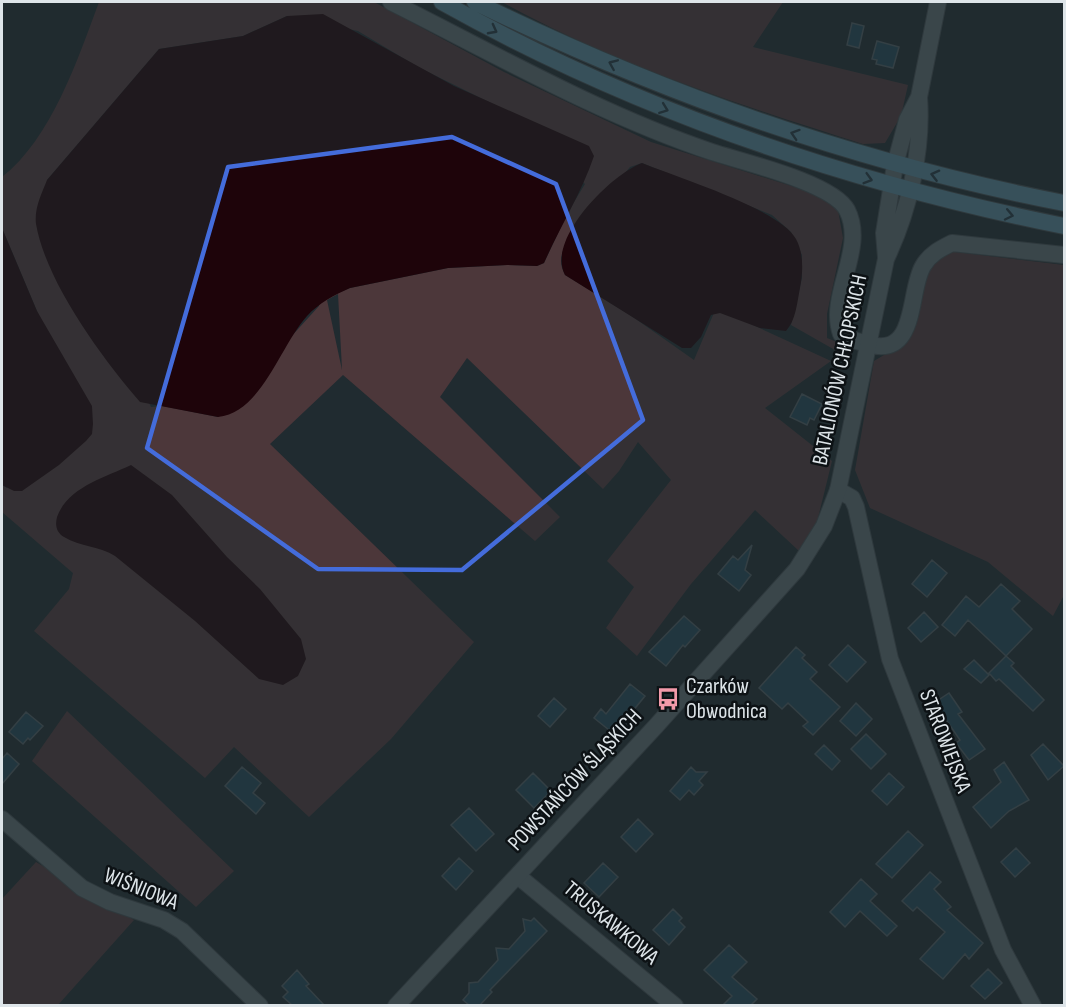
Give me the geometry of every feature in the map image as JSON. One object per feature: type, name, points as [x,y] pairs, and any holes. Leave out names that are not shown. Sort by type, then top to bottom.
[{"type":"main road","points":[[442,2],[544,56],[657,107],[797,158],[891,186],[1065,226]]},
{"type":"main road","points":[[475,2],[696,99],[765,124],[896,165],[1065,203]]},
{"type":"street","points":[[391,2],[553,86],[619,117],[691,145],[800,180],[837,196],[848,211],[853,234],[838,326],[840,334],[880,347],[897,342],[904,333],[922,267],[937,250],[952,243],[1065,255]]},
{"type":"street","name":"BATALIONÓW CHŁOPSKICH","points":[[838,490],[886,259],[898,234],[909,190],[921,122],[919,97],[938,2]]},
{"type":"street","name":"BATALIONÓW CHŁOPSKICH","points":[[886,259],[884,232],[891,186],[907,120],[919,97]]},
{"type":"street","name":"POWSTAŃCÓW ŚLĄSKICH","points":[[396,1005],[518,876],[797,569],[824,526],[838,490]]},
{"type":"street","name":"STAROWIEJSKA","points":[[838,490],[852,498],[856,507],[890,659],[927,760],[1003,950],[1033,1005]]},
{"type":"street","name":"WIŚNIOWA","points":[[2,819],[82,888],[110,902],[164,920],[182,931],[260,1005]]},
{"type":"street","name":"TRUSKAWKOWA","points":[[518,876],[675,1005]]},
{"type":"highlighted area","points":[[452,137],[556,184],[643,420],[462,570],[318,569],[147,448],[228,167]]},
{"type":"shaded area","points":[[99,2],[374,2],[504,72],[651,142],[817,194],[838,210],[843,238],[827,314],[827,338],[854,349],[849,358],[791,325],[802,278],[802,255],[791,232],[772,215],[642,163],[630,167],[566,244],[561,259],[565,275],[630,315],[694,360],[716,308],[831,361],[765,408],[832,461],[817,522],[799,551],[755,510],[691,584],[637,656],[606,628],[634,587],[607,561],[671,480],[638,442],[619,471],[603,489],[467,358],[440,397],[560,517],[535,541],[343,375],[270,444],[474,642],[391,739],[309,817],[234,747],[205,778],[34,631],[69,589],[73,573],[2,512],[2,485],[7,488],[45,330],[2,228],[2,177],[35,142],[49,120],[72,72]],"holes":[[[287,16],[358,31],[418,67],[499,107],[585,184],[568,212],[544,263],[537,266],[448,268],[350,288],[338,293],[320,289],[319,306],[218,417],[162,406],[151,407],[47,180],[159,49],[243,36]],[[338,294],[342,369],[342,370],[327,300]]]},
{"type":"shaded area","points":[[502,2],[783,2],[753,47],[908,85],[901,116],[885,143],[863,144],[679,82],[589,45]]},
{"type":"shaded area","points":[[323,14],[454,86],[589,146],[594,156],[577,197],[544,263],[537,266],[448,268],[350,288],[327,300],[312,311],[297,329],[258,391],[247,403],[233,412],[218,417],[140,402],[93,342],[51,270],[36,224],[36,212],[47,180],[159,49],[243,36],[287,16]]},
{"type":"shaded area","points":[[642,163],[749,205],[770,216],[796,239],[802,257],[802,276],[796,311],[786,331],[760,328],[720,313],[711,315],[701,337],[691,348],[682,348],[565,275],[562,261],[565,244],[584,210],[614,181]]},
{"type":"shaded area","points":[[2,228],[37,311],[92,406],[92,434],[59,465],[22,491],[14,491],[2,485]]},
{"type":"shaded area","points":[[947,251],[1064,265],[1064,595],[1053,616],[988,562],[870,508],[855,470],[874,361],[904,343],[929,269]]},
{"type":"shaded area","points":[[131,465],[172,495],[227,557],[260,589],[301,639],[306,659],[298,676],[283,685],[259,679],[195,621],[115,556],[77,543],[59,533],[56,526],[57,517],[69,498],[99,479]]},
{"type":"shaded area","points":[[67,711],[234,871],[196,907],[32,761]]},
{"type":"shaded area","points":[[36,862],[134,920],[58,1005],[2,1005],[2,899]]},
{"type":"building","points":[[852,23],[864,26],[859,48],[847,45]]},
{"type":"building","points":[[877,41],[899,47],[893,68],[876,64],[877,60],[872,59]]},
{"type":"building","points":[[802,394],[822,404],[814,420],[810,418],[807,425],[790,417]]},
{"type":"building","points":[[752,545],[745,570],[751,575],[739,591],[718,574],[733,556],[738,560]]},
{"type":"building","points":[[932,560],[947,573],[927,597],[912,584]]},
{"type":"building","points":[[1001,584],[1020,601],[1012,609],[1032,629],[1006,656],[968,620],[955,636],[942,625],[966,596],[979,607]]},
{"type":"building","points":[[924,612],[938,627],[921,642],[908,628]]},
{"type":"building","points":[[684,616],[700,630],[685,647],[683,645],[666,666],[649,652]]},
{"type":"building","points":[[848,645],[866,662],[847,682],[829,665]]},
{"type":"building","points":[[796,647],[805,655],[802,658],[817,672],[810,679],[840,707],[813,735],[803,726],[808,722],[788,703],[782,709],[759,688]]},
{"type":"building","points":[[1006,656],[1014,663],[1011,666],[1044,700],[1033,711],[999,679],[996,681],[989,673]]},
{"type":"building","points":[[974,660],[989,675],[981,683],[964,669]]},
{"type":"building","points":[[630,684],[645,696],[614,734],[594,718],[601,709],[606,714]]},
{"type":"building","points":[[949,693],[962,712],[958,714],[985,749],[969,760],[956,743],[960,740],[947,721],[943,724],[931,705]]},
{"type":"building","points":[[554,698],[566,709],[550,727],[538,716]]},
{"type":"building","points":[[856,703],[872,719],[856,736],[840,721]]},
{"type":"building","points":[[26,712],[43,726],[23,744],[9,732]]},
{"type":"building","points":[[866,734],[886,754],[871,769],[851,749]]},
{"type":"building","points":[[1043,744],[1064,766],[1048,780],[1031,755]]},
{"type":"building","points":[[824,745],[840,761],[832,770],[815,754]]},
{"type":"building","points":[[7,753],[19,764],[2,784],[2,759]]},
{"type":"building","points":[[1004,762],[1029,800],[1009,811],[991,828],[973,807],[1001,782],[994,770]]},
{"type":"building","points":[[242,767],[261,783],[253,793],[265,803],[256,814],[225,786]]},
{"type":"building","points":[[691,767],[696,772],[707,772],[699,781],[703,785],[694,795],[689,790],[680,800],[670,791]]},
{"type":"building","points":[[533,773],[551,791],[534,808],[516,790]]},
{"type":"building","points":[[889,773],[904,787],[887,805],[872,791]]},
{"type":"building","points":[[469,808],[494,834],[476,851],[451,825]]},
{"type":"building","points":[[638,819],[653,834],[636,852],[621,837]]},
{"type":"building","points":[[908,831],[923,845],[892,878],[876,864]]},
{"type":"building","points":[[1016,848],[1030,863],[1015,877],[1001,862]]},
{"type":"building","points":[[459,858],[473,871],[456,890],[442,876]]},
{"type":"building","points":[[603,863],[618,877],[599,897],[584,883]]},
{"type":"building","points":[[930,872],[941,882],[934,889],[951,907],[947,910],[983,943],[969,959],[965,954],[943,979],[920,959],[945,932],[917,907],[913,911],[902,901]]},
{"type":"building","points":[[861,879],[877,894],[870,901],[897,926],[887,936],[860,911],[845,927],[830,912]]},
{"type":"building","points":[[673,909],[682,918],[679,921],[685,927],[669,945],[653,930]]},
{"type":"building","points":[[534,918],[547,931],[490,990],[492,992],[480,1005],[469,1005],[463,1000],[469,993],[469,983],[478,982],[498,960],[496,948],[509,949],[525,931],[523,919],[531,921]]},
{"type":"building","points":[[729,945],[747,962],[732,977],[757,999],[751,1005],[723,1005],[732,996],[704,970]]},
{"type":"building","points":[[988,969],[1002,983],[985,999],[971,986]]},
{"type":"building","points":[[297,970],[309,984],[306,986],[324,1005],[292,1005],[283,997],[288,992],[282,986]]},
{"type":"place","name":"Czarków Obwodnica","points":[[668,699]]}]
